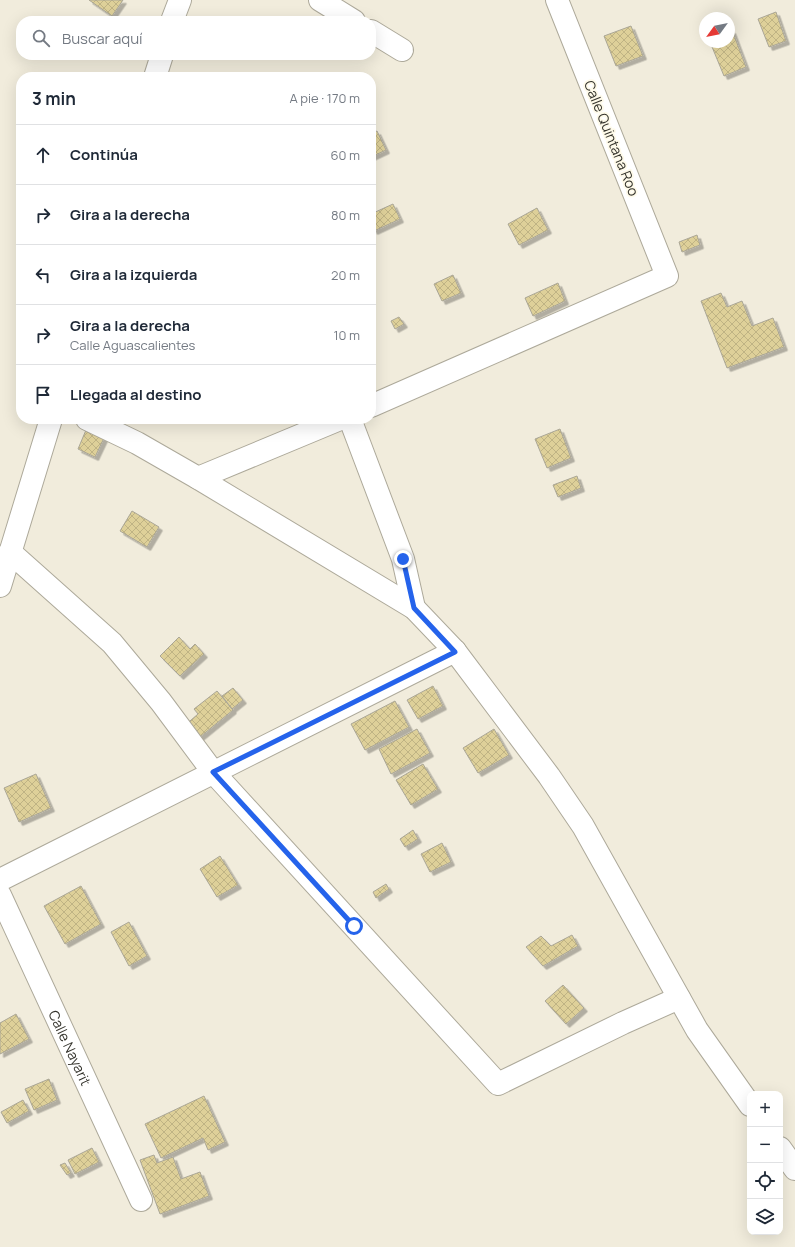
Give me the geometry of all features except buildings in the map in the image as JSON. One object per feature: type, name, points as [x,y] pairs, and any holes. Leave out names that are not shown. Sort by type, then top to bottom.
[{"type":"street","points":[[174,16],[180,0]]},
{"type":"street","points":[[320,0],[346,16]]},
{"type":"street","name":"Calle Quintana Roo","points":[[376,404],[667,276],[557,0]]},
{"type":"street","points":[[376,34],[402,50]]},
{"type":"street","points":[[157,72],[160,60]]},
{"type":"street","points":[[0,586],[49,424]]},
{"type":"street","points":[[97,424],[137,443],[198,478],[414,608],[455,652],[549,776],[583,826],[697,1030],[747,1101]]},
{"type":"street","points":[[198,478],[328,424]]},
{"type":"street","points":[[352,424],[403,559],[414,608]]},
{"type":"street","points":[[10,552],[112,643],[161,702],[213,772],[498,1084],[623,1023],[679,998]]},
{"type":"street","points":[[0,880],[455,652]]},
{"type":"street","name":"Calle Nayarit","points":[[0,895],[141,1200]]},
{"type":"street","points":[[783,1152],[795,1169]]},
{"type":"route","points":[[354,926],[213,772],[455,652],[414,608],[403,559]]}]
